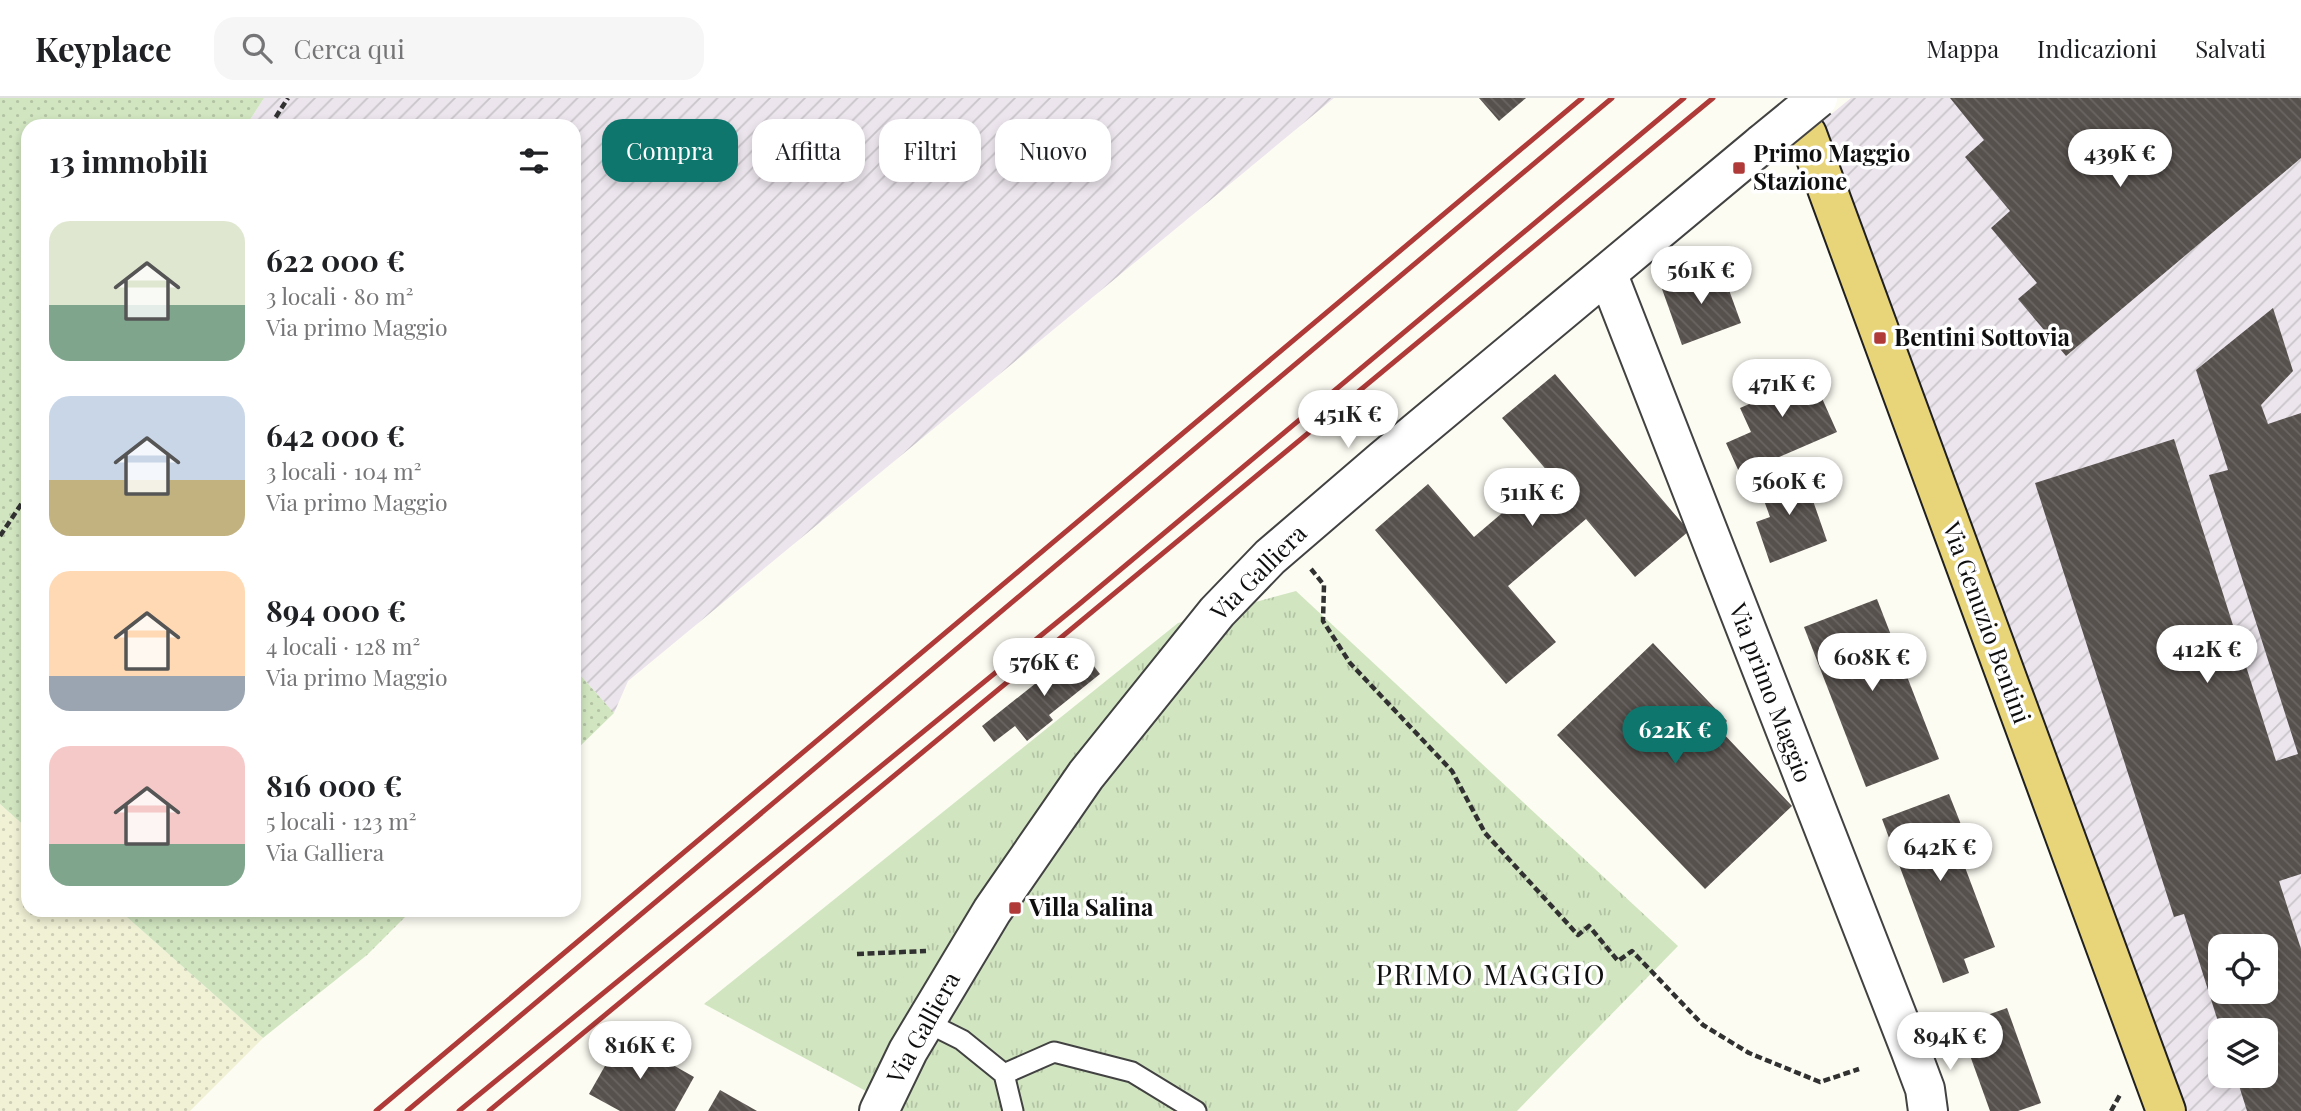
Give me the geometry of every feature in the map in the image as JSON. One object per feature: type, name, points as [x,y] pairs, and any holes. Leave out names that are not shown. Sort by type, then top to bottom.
[{"type":"main road","name":"Via Genuzio Bentini","points":[[1807,134],[2166,1111]]},
{"type":"street","name":"Via Galliera","points":[[879,1111],[926,1022],[992,911],[1086,775],[1217,612],[1281,548],[1818,98]]},
{"type":"street","name":"Via primo Maggio","points":[[1608,275],[1914,1059],[1925,1089],[1928,1111]]},
{"type":"lane","points":[[926,1022],[962,1040],[1004,1074],[1013,1111]]},
{"type":"lane","points":[[1004,1074],[1054,1052],[1132,1072],[1196,1111]]},
{"type":"path","points":[[274,119],[288,98]]},
{"type":"path","points":[[0,536],[21,504]]},
{"type":"path","points":[[1307,562],[1324,585],[1323,621],[1350,663],[1452,771],[1485,832],[1578,935],[1589,926],[1618,961],[1632,951],[1703,1025],[1749,1053],[1820,1082],[1858,1069]]},
{"type":"path","points":[[857,954],[940,951]]},
{"type":"shaded area","points":[[264,98],[1334,98],[628,681],[614,713],[581,676],[581,119],[250,119]]},
{"type":"shaded area","points":[[1851,98],[2301,98],[2301,1111],[2176,1111],[1807,134]]},
{"type":"green space","points":[[0,98],[264,98],[250,119],[21,119],[21,823],[0,804]]},
{"type":"green space","points":[[1296,591],[1678,946],[1517,1111],[903,1111],[704,1004],[1178,623]]},
{"type":"green space","points":[[581,676],[614,713],[581,745]]},
{"type":"green space","points":[[0,804],[21,823],[21,917],[127,917],[263,1038],[190,1111],[0,1111]]},
{"type":"green space","points":[[127,917],[405,917],[367,955],[263,1038]]},
{"type":"building","points":[[1479,98],[1526,98],[1499,121]]},
{"type":"building","points":[[1950,98],[2301,98],[2301,158],[2066,356],[2018,299],[2037,283],[1991,228],[2010,211],[1965,157],[1984,140]]},
{"type":"building","points":[[1721,268],[1741,323],[1682,345],[1662,289]]},
{"type":"building","points":[[2273,308],[2293,371],[2261,405],[2268,424],[2301,413],[2301,874],[2279,881],[2301,949],[2301,1111],[2247,1111],[2240,1088],[2278,1088],[2278,1018],[2217,1018],[2212,1004],[2278,1004],[2278,934],[2208,934],[2208,990],[2184,914],[2174,917],[2035,483],[2174,439],[2276,761],[2298,754],[2209,475],[2228,470],[2196,370]]},
{"type":"building","points":[[1805,360],[1837,432],[1740,474],[1726,443],[1751,432],[1740,408],[1772,394],[1764,378]]},
{"type":"building","points":[[1555,374],[1689,531],[1635,577],[1586,519],[1508,586],[1556,642],[1506,684],[1375,530],[1428,484],[1474,537],[1549,473],[1502,418]]},
{"type":"building","points":[[1802,469],[1827,541],[1770,563],[1756,522],[1770,517],[1758,484]]},
{"type":"building","points":[[1877,599],[1939,759],[1866,787],[1804,627]]},
{"type":"building","points":[[1653,643],[1727,721],[1719,729],[1792,806],[1705,889],[1557,735]]},
{"type":"building","points":[[1080,648],[1100,674],[1049,715],[1053,720],[1027,741],[1015,726],[994,742],[982,726]]},
{"type":"building","points":[[1949,794],[1971,850],[1960,854],[1995,947],[1964,959],[1969,973],[1943,983],[1882,819]]},
{"type":"building","points":[[2007,1008],[2041,1103],[2018,1111],[1990,1111],[1959,1025]]},
{"type":"building","points":[[622,1036],[694,1077],[675,1111],[620,1111],[589,1094]]},
{"type":"building","points":[[720,1090],[757,1111],[708,1111]]},
{"type":"railway","points":[[376,1111],[1582,98]]},
{"type":"railway","points":[[407,1111],[1612,98]]},
{"type":"railway","points":[[459,1111],[1077,606],[1684,98]]},
{"type":"railway","points":[[489,1111],[1713,98]]},
{"type":"place","name":"Primo Maggio Stazione","points":[[1739,168]]},
{"type":"place","name":"Bentini Sottovia","points":[[1880,338]]},
{"type":"place","name":"Villa Salina","points":[[1015,908]]},
{"type":"district","name":"PRIMO MAGGIO","points":[[1491,975]]}]
